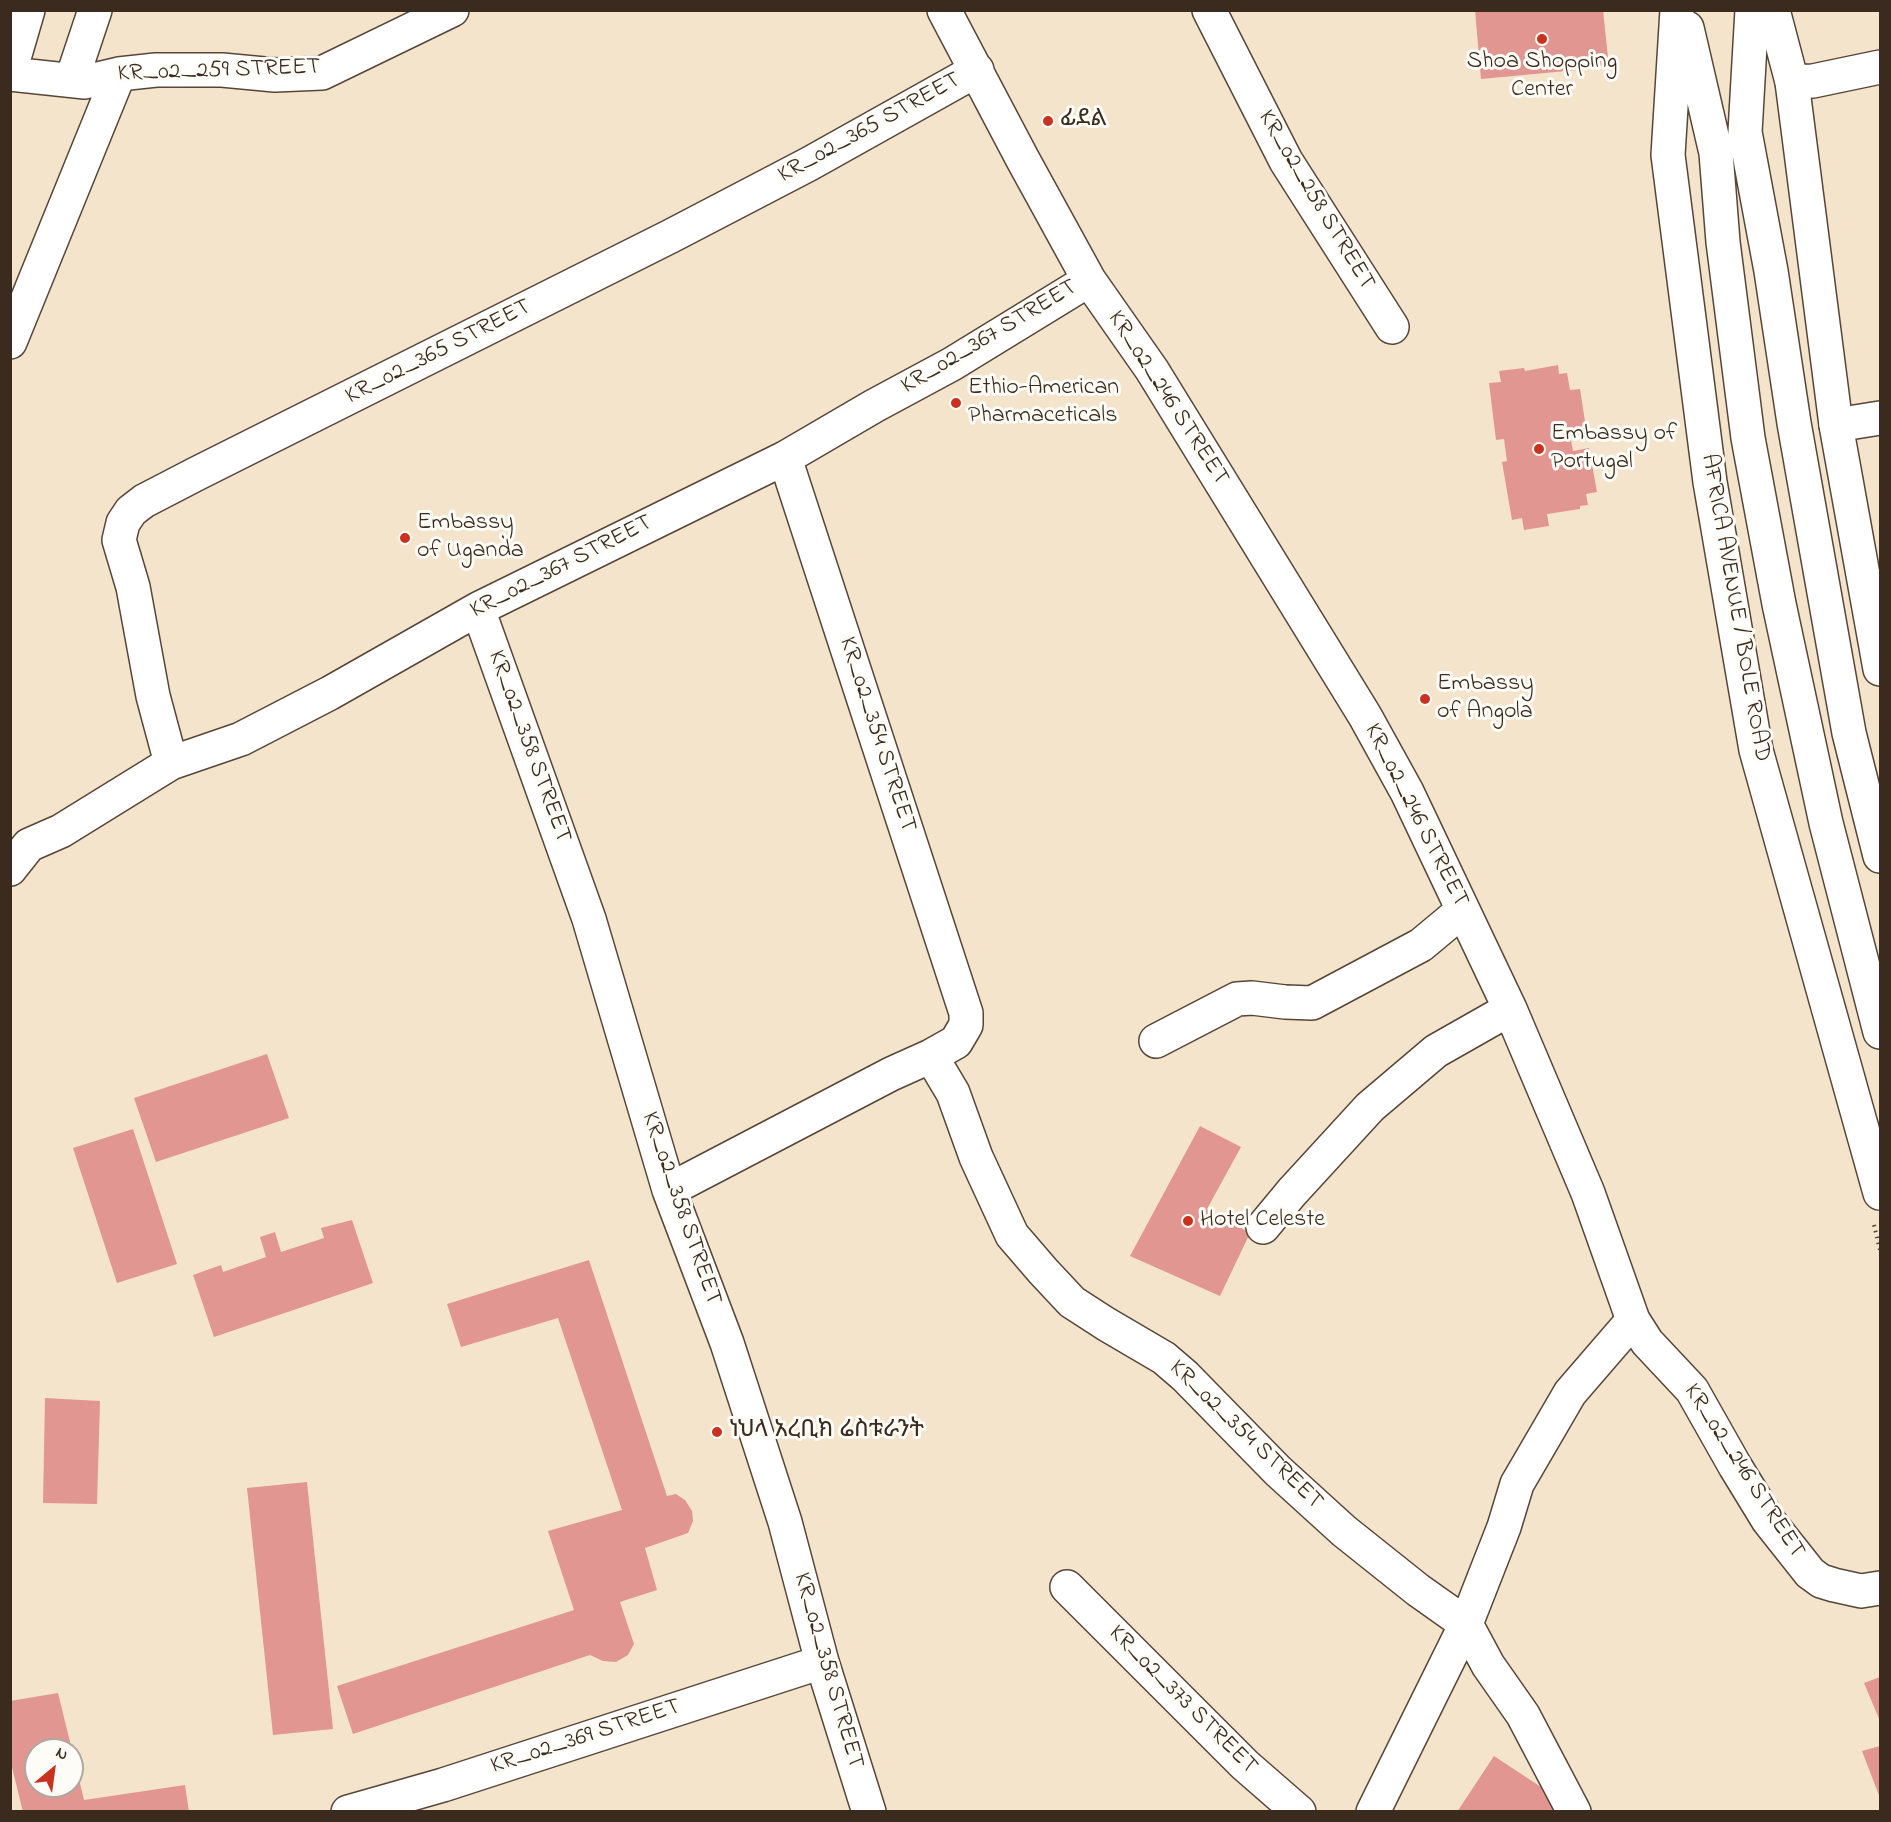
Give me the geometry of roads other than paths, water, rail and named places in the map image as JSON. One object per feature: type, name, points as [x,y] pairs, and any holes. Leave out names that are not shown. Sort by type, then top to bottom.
[{"type":"street","points":[[10,73],[28,10]]},
{"type":"street","points":[[72,79],[96,10]]},
{"type":"street","name":"KR_02_259 STREET","points":[[10,73],[85,81],[156,70],[222,70],[275,75],[322,73],[452,10]]},
{"type":"street","name":"KR_02_246 STREET","points":[[944,10],[1089,280],[1152,370],[1365,716],[1407,792],[1510,1009],[1588,1193],[1633,1320],[1647,1342],[1692,1390],[1768,1520],[1810,1574],[1834,1586],[1862,1591],[1881,1588]]},
{"type":"street","name":"KR_02_258 STREET","points":[[1209,10],[1286,161],[1392,327]]},
{"type":"street","name":"AFRICA AVENUE / BOLE ROAD","points":[[1677,10],[1668,155],[1710,482],[1742,669],[1756,750],[1881,1193]]},
{"type":"street","name":"AFRICA AVENUE / BOLE ROAD","points":[[1683,10],[1716,153],[1723,242],[1748,438],[1779,604],[1826,823],[1881,1032]]},
{"type":"street","points":[[1752,10],[1745,132],[1771,271],[1794,423],[1849,733],[1881,856]]},
{"type":"street","points":[[1773,10],[1792,82],[1836,425],[1881,669]]},
{"type":"street","points":[[1792,82],[1813,81],[1881,67]]},
{"type":"street","name":"KR_02_365 STREET","points":[[171,763],[153,696],[133,587],[119,540],[123,523],[131,511],[144,501],[196,474],[809,164],[976,70]]},
{"type":"street","points":[[10,342],[119,74]]},
{"type":"street","name":"KR_02_367 STREET","points":[[20,857],[171,763],[242,739],[330,693],[478,609],[785,458],[952,364],[1089,280]]},
{"type":"street","points":[[1836,425],[1881,418]]},
{"type":"street","name":"KR_02_354 STREET","points":[[785,458],[966,1012],[966,1025],[956,1042],[931,1056],[953,1093],[976,1157],[1012,1235],[1072,1302],[1171,1364],[1278,1471],[1344,1531],[1418,1590],[1466,1624],[1488,1665],[1523,1715],[1574,1812]]},
{"type":"street","name":"KR_02_358 STREET","points":[[478,609],[589,919],[669,1190],[727,1343],[749,1410],[785,1522],[822,1662],[869,1812]]},
{"type":"street","points":[[1156,1041],[1237,999],[1312,1003],[1421,945],[1462,910]]},
{"type":"street","points":[[1263,1227],[1292,1192],[1371,1107],[1436,1051],[1510,1009]]},
{"type":"street","points":[[669,1190],[891,1074],[931,1056]]},
{"type":"street","points":[[1373,1812],[1466,1624],[1504,1527],[1516,1484],[1570,1393],[1633,1320]]},
{"type":"street","name":"KR_02_373 STREET","points":[[1067,1587],[1245,1765],[1299,1812]]},
{"type":"street","name":"KR_02_369 STREET","points":[[348,1812],[443,1785],[822,1662]]},
{"type":"place","name":"Shoa Shopping Center","points":[[1542,39]]},
{"type":"place","name":"ፊደል","points":[[1048,121]]},
{"type":"place","name":"Ethio-American Pharmaceticals","points":[[956,403]]},
{"type":"place","name":"Embassy of Portugal","points":[[1539,449]]},
{"type":"place","name":"Embassy of Uganda","points":[[405,538]]},
{"type":"place","name":"Embassy of Angola","points":[[1425,699]]},
{"type":"place","name":"Hotel Celeste","points":[[1188,1221]]},
{"type":"place","name":"ነህላ አረቢክ ሬስቱራንት","points":[[717,1432]]}]
